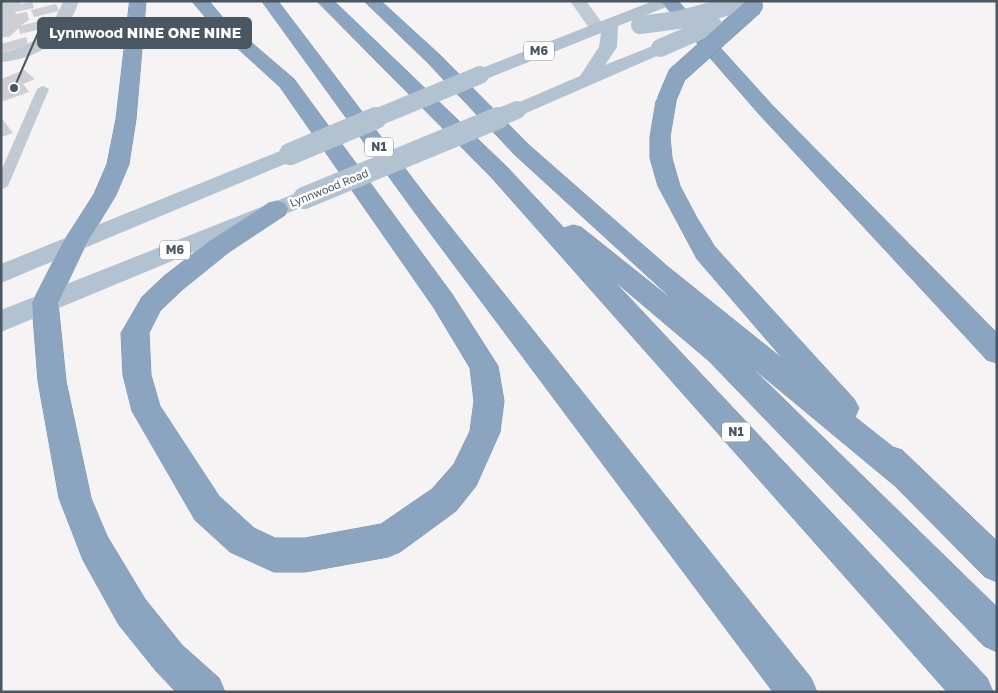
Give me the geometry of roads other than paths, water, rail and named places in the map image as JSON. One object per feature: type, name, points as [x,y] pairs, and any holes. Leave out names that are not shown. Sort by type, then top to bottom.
[{"type":"highway","points":[[138,1],[126,118],[118,164],[105,195],[74,244],[46,302],[52,381],[75,498],[95,548],[132,612],[169,658],[205,692]]},
{"type":"highway","points":[[200,1],[218,22],[287,83],[443,301],[484,366],[489,401],[485,432],[465,475],[444,500],[388,540],[297,555],[274,555],[242,540],[207,508],[147,411],[138,374],[135,333],[151,304],[172,283],[220,246],[276,209]]},
{"type":"highway","name":"N1","points":[[270,1],[421,205],[797,692]]},
{"type":"highway","name":"N1","points":[[325,1],[499,172],[973,692]]},
{"type":"highway","points":[[372,1],[434,59],[522,150],[658,272],[902,474]]},
{"type":"highway","points":[[669,1],[766,110],[997,352]]},
{"type":"highway","points":[[756,3],[677,76],[666,101],[660,137],[660,158],[669,186],[706,253],[902,474],[997,566]]},
{"type":"highway","points":[[499,172],[720,353],[997,634]]},
{"type":"highway","points":[[686,548],[783,692]]},
{"type":"main road","points":[[578,1],[605,22],[639,19],[678,20],[756,3]]},
{"type":"main road","points":[[639,19],[669,1]]},
{"type":"main road","name":"Lynnwood Road","points":[[1,321],[517,110],[660,48],[756,3]]},
{"type":"main road","name":"M6","points":[[1,274],[605,22]]},
{"type":"main road","points":[[588,79],[608,47],[605,22]]},
{"type":"street","points":[[1,57],[15,56],[28,52],[44,43],[53,34],[72,1]]},
{"type":"lane","points":[[1,186],[44,89]]},
{"type":"place","name":"Lynnwood NINE ONE NINE","points":[[14,88]]}]
